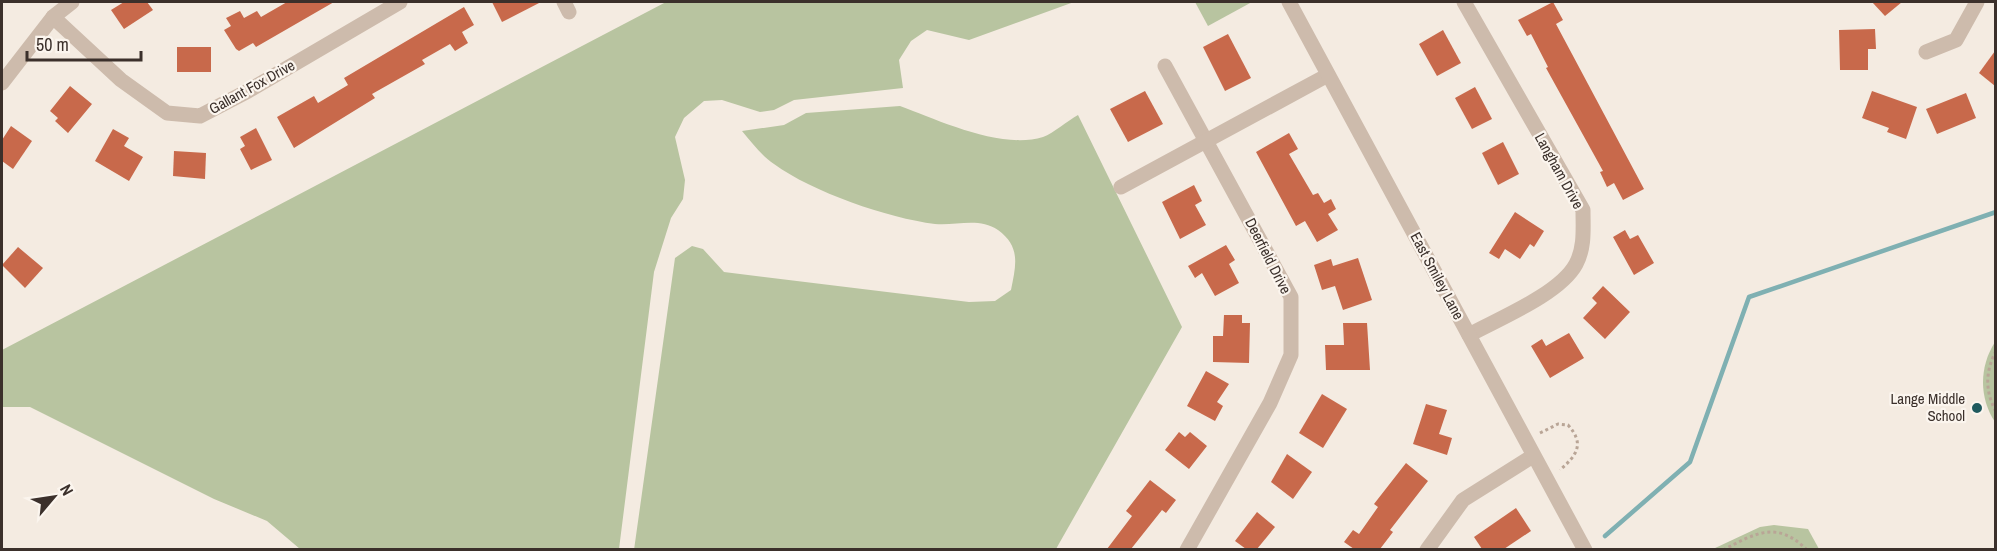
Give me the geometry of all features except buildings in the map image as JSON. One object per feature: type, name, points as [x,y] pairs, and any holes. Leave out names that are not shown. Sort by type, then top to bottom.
[{"type":"street","points":[[2,83],[53,16],[72,2]]},
{"type":"street","name":"Gallant Fox Drive","points":[[53,16],[121,80],[167,113],[200,116],[249,91],[400,2]]},
{"type":"street","name":"East Smiley Lane","points":[[1289,2],[1585,549]]},
{"type":"street","name":"Langham Drive","points":[[1464,2],[1583,210],[1584,242],[1575,266],[1545,294],[1468,334]]},
{"type":"street","points":[[1926,52],[1956,40],[1977,2]]},
{"type":"street","name":"Deerfield Drive","points":[[1165,66],[1291,297],[1291,355],[1270,404],[1187,549]]},
{"type":"street","points":[[1121,188],[1328,75]]},
{"type":"street","points":[[1427,549],[1463,500],[1533,456]]},
{"type":"path","points":[[1995,351],[1988,373],[1987,386],[1995,412]]},
{"type":"path","points":[[1540,433],[1558,424],[1568,424],[1575,432],[1579,449],[1575,457],[1560,470]]},
{"type":"path","points":[[1723,549],[1749,536],[1768,531],[1785,533],[1807,549]]},
{"type":"green space","points":[[666,2],[1074,2],[969,40],[927,30],[911,41],[899,60],[903,88],[794,100],[774,110],[760,112],[722,100],[704,101],[684,118],[675,137],[685,180],[683,199],[671,218],[654,272],[619,549],[300,549],[267,521],[214,499],[30,407],[2,407],[2,350]]},
{"type":"green space","points":[[1195,2],[1252,2],[1208,26]]},
{"type":"green space","points":[[900,106],[970,132],[1008,140],[1043,137],[1078,115],[1182,327],[1056,549],[634,550],[675,258],[692,246],[703,249],[724,272],[969,302],[995,301],[1011,290],[1015,265],[1014,250],[998,230],[975,223],[935,224],[916,221],[873,210],[829,194],[774,164],[742,131],[784,125],[806,113]]},
{"type":"green space","points":[[1995,342],[1995,422],[1986,403],[1983,382],[1986,362]]},
{"type":"green space","points":[[1774,525],[1808,529],[1819,549],[1713,549],[1760,527]]},
{"type":"waterway","points":[[1605,536],[1690,462],[1749,297],[1996,212]]},
{"type":"place","name":"Lange Middle School","points":[[1977,408]]}]
